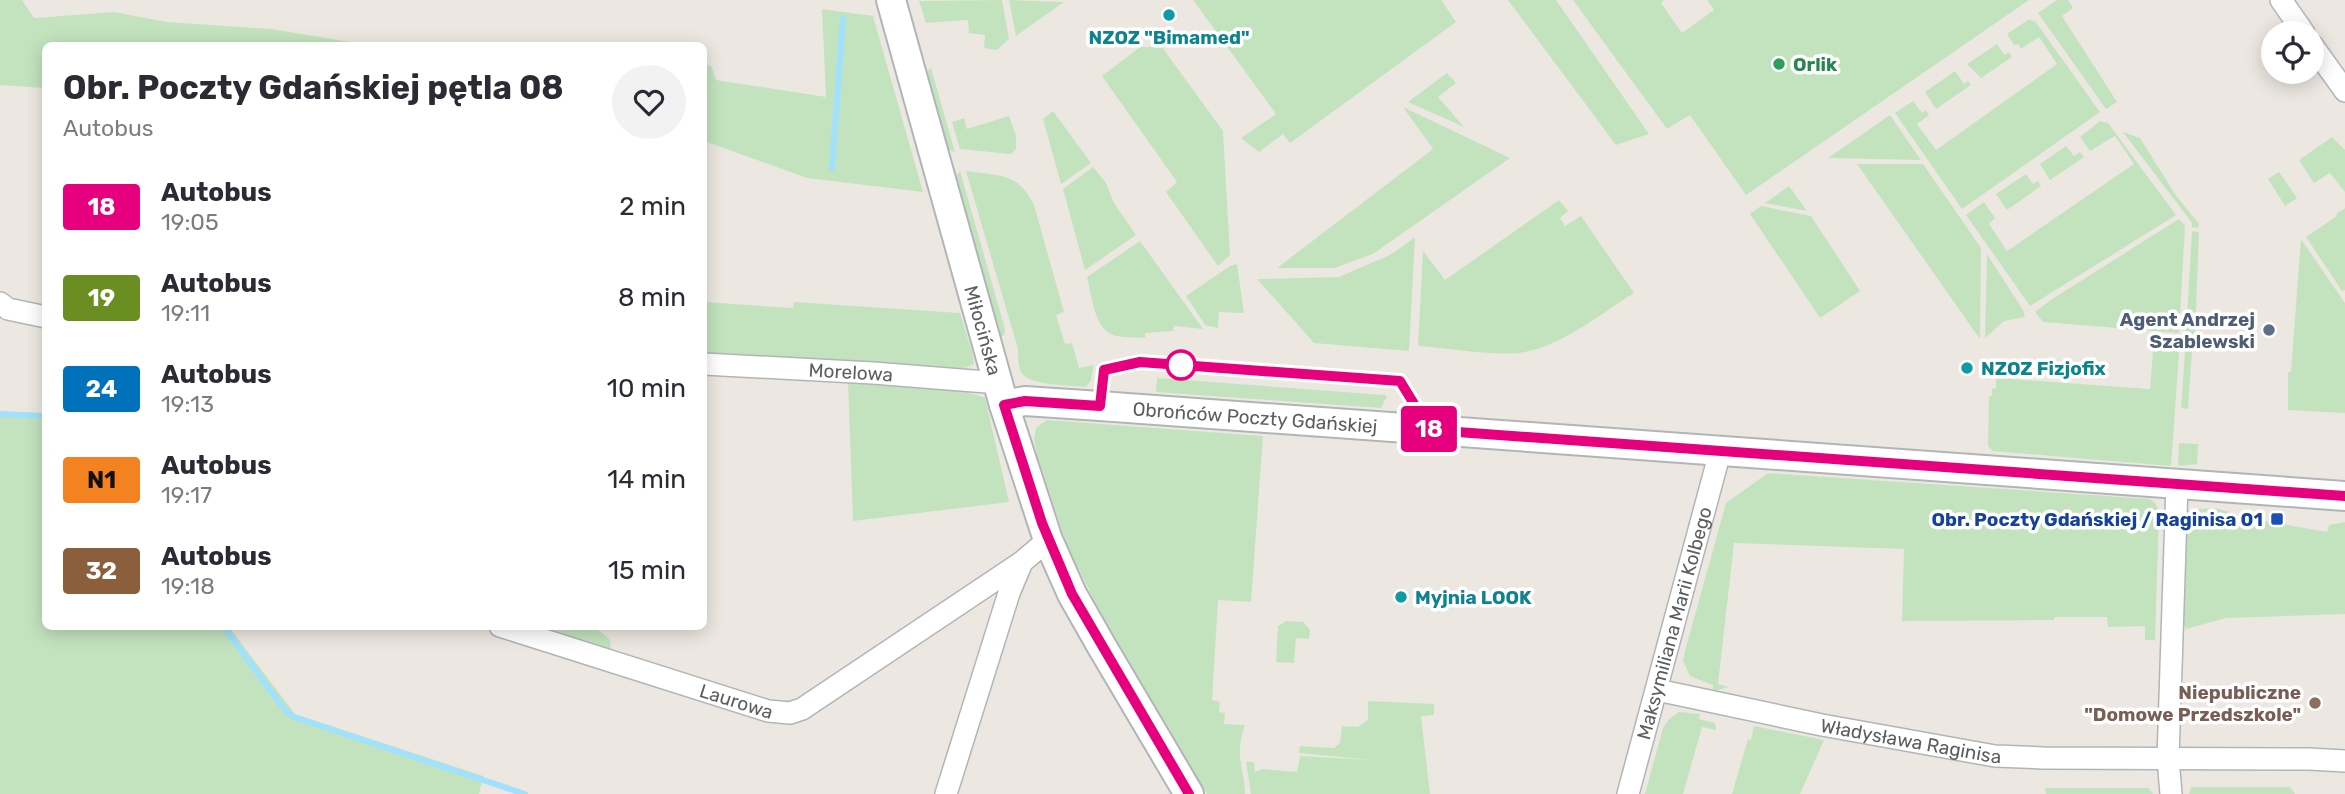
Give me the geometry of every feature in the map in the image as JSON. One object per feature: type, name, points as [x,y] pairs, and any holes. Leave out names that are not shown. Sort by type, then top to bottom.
[{"type":"street","name":"Miłocińska","points":[[891,0],[1001,394],[1048,540],[1072,594],[1189,794]]},
{"type":"street","points":[[2281,0],[2296,21]]},
{"type":"street","points":[[2324,62],[2345,91]]},
{"type":"street","points":[[0,303],[8,309],[42,316]]},
{"type":"street","name":"Morelowa","points":[[707,364],[873,373],[1001,394]]},
{"type":"street","name":"Obrońców Poczty Gdańskiej","points":[[1001,394],[1025,401],[2345,496]]},
{"type":"street","name":"Maksymiliana Marii Kolbego","points":[[1628,794],[1720,452]]},
{"type":"street","points":[[2171,794],[2168,759],[2177,484]]},
{"type":"street","name":"Laurowa","points":[[513,630],[768,711],[790,713],[802,709],[1022,562],[1048,540]]},
{"type":"street","name":"Laurowa","points":[[946,794],[1009,593],[1022,562]]},
{"type":"street","name":"Władysława Raginisa","points":[[1657,690],[1822,725],[1995,756],[2345,761]]},
{"type":"green space","points":[[0,0],[22,0],[34,18],[114,12],[167,22],[272,29],[350,42],[42,42],[42,88],[0,85]]},
{"type":"green space","points":[[1002,0],[1009,39],[997,50],[984,48],[985,35],[969,33],[968,20],[926,23],[919,1]]},
{"type":"green space","points":[[1009,0],[1064,2],[1016,36]]},
{"type":"green space","points":[[1193,0],[1441,0],[1456,22],[1290,143],[1283,134],[1259,152],[1241,138],[1276,114]]},
{"type":"green space","points":[[1508,0],[1556,0],[1649,134],[1616,145]]},
{"type":"green space","points":[[1573,0],[1664,0],[1661,3],[1682,33],[1714,10],[1707,0],[2029,0],[1746,195],[1690,115],[1667,129]]},
{"type":"green space","points":[[2057,0],[2068,0],[2073,8],[2062,16],[2117,102],[2106,109],[2038,13]]},
{"type":"green space","points":[[822,9],[873,16],[923,192],[807,178],[707,142],[707,65],[711,66],[716,80],[826,97]]},
{"type":"green space","points":[[2028,20],[2035,21],[2100,112],[1962,209],[1895,113],[1913,101],[1922,113],[1926,110],[1929,115],[1917,124],[1936,150],[2057,64],[2039,37],[2021,49],[2018,44],[2014,45],[2007,34]]},
{"type":"green space","points":[[1997,44],[2004,55],[2009,52],[2012,57],[1981,78],[1967,64]]},
{"type":"green space","points":[[1140,47],[1162,47],[1223,131],[1230,255],[1218,266],[1166,192],[1177,182],[1102,76]]},
{"type":"green space","points":[[931,68],[955,152],[943,147],[924,75]]},
{"type":"green space","points":[[1955,71],[1964,84],[1968,81],[1971,85],[1936,109],[1925,92]]},
{"type":"green space","points":[[1447,73],[1456,83],[1438,97],[1464,127],[1408,102]]},
{"type":"green space","points":[[1403,107],[1510,158],[1373,254],[1334,268],[1277,268],[1433,149]]},
{"type":"green space","points":[[1053,111],[1091,163],[1061,184],[1043,119]]},
{"type":"green space","points":[[1890,115],[1921,160],[1828,158]]},
{"type":"green space","points":[[1009,116],[1016,136],[1016,149],[1011,154],[960,149],[952,122],[964,118],[967,129]]},
{"type":"green space","points":[[2100,121],[2108,123],[2176,215],[2030,306],[1966,215],[1984,202],[1995,218],[1989,224],[2007,251],[2134,164],[2115,136],[2090,151],[2080,137]]},
{"type":"green space","points":[[2123,132],[2140,138],[2175,194],[2199,224],[2198,228],[2192,227],[2192,223]]},
{"type":"green space","points":[[2332,137],[2345,150],[2345,192],[2330,173],[2314,183],[2299,160]]},
{"type":"green space","points":[[2066,146],[2074,156],[2080,152],[2084,157],[2050,180],[2040,164]]},
{"type":"green space","points":[[1857,164],[1923,164],[1981,248],[1980,339]]},
{"type":"green space","points":[[1093,167],[1106,183],[1114,203],[1136,235],[1085,270],[1063,189]]},
{"type":"green space","points":[[960,171],[1005,329],[1004,335],[997,339],[953,181]]},
{"type":"green space","points":[[966,171],[998,175],[1014,181],[1028,194],[1034,205],[1064,312],[1056,315],[1065,344],[1072,343],[1079,368],[1094,365],[1091,380],[1086,387],[1040,382],[1025,377],[1021,372],[1018,349]]},
{"type":"green space","points":[[2279,172],[2297,198],[2285,206],[2268,179]]},
{"type":"green space","points":[[2026,174],[2033,184],[2038,181],[2041,186],[2007,210],[1996,194]]},
{"type":"green space","points":[[1789,186],[1807,211],[1765,203]]},
{"type":"green space","points":[[1559,200],[1568,211],[1560,218],[1565,226],[1581,216],[1634,293],[1568,335],[1525,352],[1488,353],[1418,346],[1423,251],[1445,280]]},
{"type":"green space","points":[[1761,206],[1811,216],[1860,291],[1820,318],[1750,214]]},
{"type":"green space","points":[[2345,208],[2345,290],[2342,291],[2306,237]]},
{"type":"green space","points":[[2179,219],[2185,226],[2179,333],[2043,322],[2035,312],[2052,299]]},
{"type":"green space","points":[[2192,231],[2199,232],[2195,334],[2186,334]]},
{"type":"green space","points":[[1415,237],[1409,351],[1314,343],[1257,279],[1339,277],[1392,254]]},
{"type":"green space","points":[[2301,239],[2345,303],[2345,413],[2288,410],[2288,372],[2291,372]]},
{"type":"green space","points":[[1140,241],[1203,329],[1174,326],[1173,331],[1145,333],[1145,338],[1116,336],[1103,327],[1095,312],[1087,277]]},
{"type":"green space","points":[[1987,254],[2025,317],[2004,321],[1985,338]]},
{"type":"green space","points":[[1237,264],[1244,313],[1219,312],[1218,328],[1205,325],[1186,296]]},
{"type":"green space","points":[[707,302],[793,308],[794,302],[960,313],[974,364],[958,371],[707,357]]},
{"type":"green space","points":[[2154,338],[2180,340],[2171,466],[1993,451],[1988,446],[1989,396],[1992,396],[1992,389],[1996,388],[1996,378],[2150,389]]},
{"type":"green space","points":[[2185,351],[2192,351],[2188,409],[2181,408]]},
{"type":"green space","points":[[1157,378],[1387,396],[1381,408],[1156,392]]},
{"type":"green space","points":[[848,381],[954,388],[985,398],[1009,502],[853,521]]},
{"type":"green space","points":[[0,412],[42,414],[42,630],[231,630],[295,714],[483,776],[479,794],[0,794]]},
{"type":"green space","points":[[1047,420],[1263,436],[1251,602],[1218,600],[1212,700],[1220,702],[1219,712],[1225,713],[1224,724],[1245,725],[1240,752],[1245,794],[1207,794],[1099,610],[1068,548],[1037,454],[1034,439],[1036,428]]},
{"type":"green space","points":[[2179,443],[2198,444],[2197,464],[2178,466]]},
{"type":"green space","points":[[1768,473],[2150,499],[2156,504],[2159,513],[2155,640],[2145,640],[2145,626],[2108,627],[2107,617],[1902,621],[1904,549],[1734,543],[1718,684],[1729,687],[1713,691],[1713,685],[1690,676],[1683,661],[1685,651],[1726,503]]},
{"type":"green space","points":[[2215,508],[2260,520],[2327,532],[2329,525],[2345,522],[2345,614],[2226,618],[2186,629],[2179,614],[2184,510]]},
{"type":"green space","points":[[1286,621],[1303,622],[1310,630],[1309,639],[1296,638],[1294,663],[1276,662],[1278,626]]},
{"type":"green space","points":[[523,630],[598,630],[610,640],[612,662]]},
{"type":"green space","points":[[1368,701],[1434,704],[1434,715],[1421,716],[1430,794],[1251,794],[1246,762],[1254,762],[1255,772],[1262,769],[1297,772],[1300,756],[1371,760],[1299,753],[1300,746],[1334,748],[1340,743],[1342,726],[1358,727],[1368,720]]},
{"type":"green space","points":[[1679,712],[1700,714],[1699,719],[1715,723],[1716,730],[1702,727],[1683,794],[1645,794],[1663,728],[1669,719]]},
{"type":"green space","points":[[1754,726],[1824,740],[1800,794],[1732,794]]},
{"type":"green space","points":[[2191,787],[2290,787],[2295,794],[2189,794]]},
{"type":"green space","points":[[2045,788],[2149,788],[2153,794],[2046,794]]},
{"type":"waterway","points":[[832,168],[843,18]]},
{"type":"waterway","points":[[0,414],[42,416]]},
{"type":"waterway","points":[[226,630],[284,709],[294,717],[525,794]]},
{"type":"bus line","name":"18","points":[[1189,794],[1072,594],[1048,540],[1004,405],[1025,401],[1100,406],[1104,370],[1140,362],[1400,381],[1430,430],[2345,496]]},
{"type":"place","name":"NZOZ \"Bimamed\"","points":[[1169,15]]},
{"type":"place","name":"Orlik","points":[[1779,64]]},
{"type":"place","name":"Agent Andrzej Szablewski","points":[[2269,330]]},
{"type":"place","name":"NZOZ Fizjofix","points":[[1967,368]]},
{"type":"place","name":"Obr. Poczty Gdańskiej / Raginisa 01","points":[[2277,519]]},
{"type":"place","name":"Myjnia LOOK","points":[[1401,597]]},
{"type":"place","name":"Niepubliczne \"Domowe Przedszkole\"","points":[[2315,703]]}]
